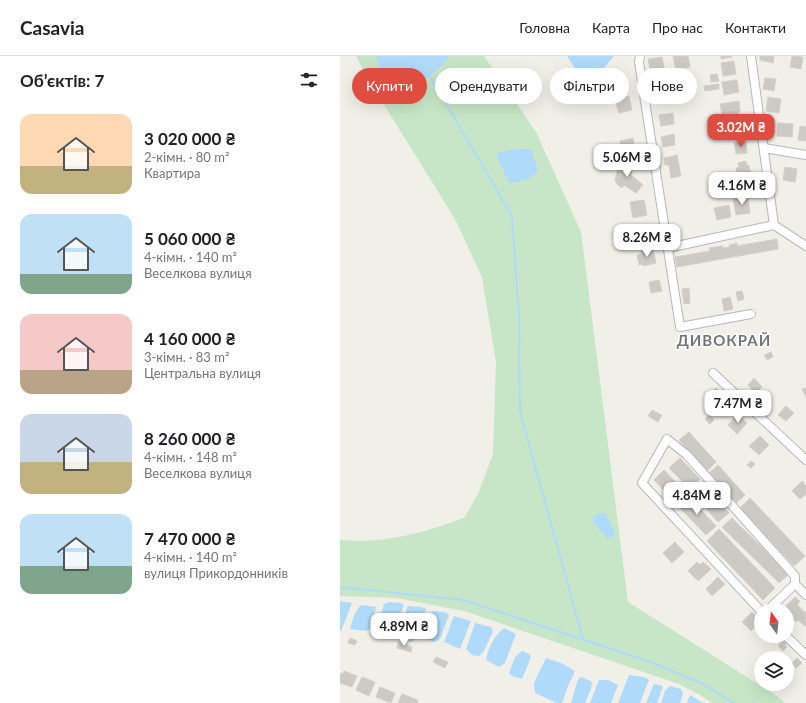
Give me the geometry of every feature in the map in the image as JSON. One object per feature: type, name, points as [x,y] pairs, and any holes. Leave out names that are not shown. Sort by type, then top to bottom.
[{"type":"street","points":[[640,56],[639,62],[680,328],[751,314]]},
{"type":"street","points":[[751,56],[774,225]]},
{"type":"street","points":[[764,148],[806,155]]},
{"type":"street","points":[[668,248],[774,225],[806,246]]},
{"type":"street","points":[[713,373],[806,460]]},
{"type":"street","points":[[754,603],[642,483],[667,439],[687,455],[795,576],[795,584],[806,595]]},
{"type":"street","points":[[775,603],[795,584]]},
{"type":"street","points":[[793,643],[806,656]]},
{"type":"green space","points":[[356,56],[484,56],[492,68],[435,68],[435,104],[517,104],[536,132],[581,232],[628,602],[754,681],[754,691],[769,691],[785,703],[712,703],[679,684],[464,611],[397,598],[340,596],[340,540],[357,541],[388,539],[418,533],[464,518],[478,494],[493,454],[496,362],[482,277],[455,219],[384,104],[427,104],[427,68],[363,68]]},
{"type":"water","points":[[375,56],[449,56],[440,67],[435,68],[435,71],[427,77],[427,68],[380,68]]},
{"type":"water","points":[[567,56],[614,56],[604,68],[574,67]]},
{"type":"water","points":[[516,149],[531,149],[538,170],[529,178],[509,183],[498,159],[497,153]]},
{"type":"water","points":[[600,513],[605,513],[616,534],[607,539],[594,524],[593,517]]},
{"type":"water","points":[[340,601],[352,603],[341,631],[340,631]]},
{"type":"water","points":[[389,602],[401,603],[404,605],[393,633],[377,629],[384,604]]},
{"type":"water","points":[[361,605],[376,607],[370,629],[366,631],[350,629],[355,613]]},
{"type":"water","points":[[408,606],[422,607],[426,609],[416,638],[412,642],[397,637]]},
{"type":"water","points":[[433,611],[445,612],[449,615],[440,639],[435,642],[423,638],[422,635],[429,615]]},
{"type":"water","points":[[454,616],[471,621],[460,649],[444,642]]},
{"type":"water","points":[[475,623],[491,627],[493,631],[484,651],[479,656],[472,655],[466,649]]},
{"type":"water","points":[[504,628],[516,634],[505,663],[499,667],[486,660],[492,642]]},
{"type":"water","points":[[522,651],[529,654],[531,657],[522,679],[512,676],[509,673],[515,657]]},
{"type":"water","points":[[546,658],[561,663],[575,671],[562,703],[557,703],[535,693],[534,683]]},
{"type":"water","points":[[629,675],[645,677],[649,680],[640,703],[618,703]]},
{"type":"water","points":[[580,677],[592,682],[591,689],[585,703],[571,703],[577,682]]},
{"type":"water","points":[[599,680],[608,680],[618,685],[611,703],[590,703]]},
{"type":"water","points":[[654,684],[663,686],[657,703],[646,703]]},
{"type":"water","points":[[670,686],[681,689],[683,694],[680,703],[661,703],[665,691]]},
{"type":"water","points":[[690,695],[703,703],[687,703]]},
{"type":"building","points":[[673,56],[688,56],[690,67],[676,68]]},
{"type":"building","points":[[721,56],[732,56],[732,57],[721,59]]},
{"type":"building","points":[[760,56],[774,56],[773,63],[760,60]]},
{"type":"building","points":[[792,56],[803,57],[801,69],[790,67]]},
{"type":"building","points":[[662,57],[664,68],[650,68],[648,59]]},
{"type":"building","points":[[734,61],[736,74],[723,76],[721,63]]},
{"type":"building","points":[[717,74],[719,81],[711,82],[710,75]]},
{"type":"building","points":[[765,78],[776,79],[774,91],[763,89]]},
{"type":"building","points":[[737,80],[739,92],[724,95],[722,82]]},
{"type":"building","points":[[719,84],[719,89],[705,91],[704,86]]},
{"type":"building","points":[[629,96],[632,110],[619,113],[616,104],[629,104]]},
{"type":"building","points":[[768,97],[781,99],[779,113],[766,111]]},
{"type":"building","points":[[739,101],[740,112],[738,112],[738,117],[726,118],[724,114],[722,115],[720,104]]},
{"type":"building","points":[[673,113],[674,124],[661,126],[659,115]]},
{"type":"building","points":[[744,121],[745,129],[741,130],[741,133],[730,135],[728,124]]},
{"type":"building","points":[[778,123],[793,124],[792,137],[777,136]]},
{"type":"building","points":[[800,126],[806,127],[806,141],[798,140]]},
{"type":"building","points":[[674,134],[675,145],[663,147],[661,137]]},
{"type":"building","points":[[633,138],[635,151],[623,153],[620,141]]},
{"type":"building","points":[[746,142],[747,153],[736,154],[734,143]]},
{"type":"building","points":[[677,155],[681,176],[671,178],[669,165],[665,165],[664,158]]},
{"type":"building","points":[[627,161],[629,168],[632,171],[631,175],[643,185],[636,193],[624,185],[622,188],[615,180],[617,171],[620,170],[618,163]]},
{"type":"building","points":[[746,161],[747,166],[749,165],[751,177],[738,180],[736,168],[739,167],[738,163]]},
{"type":"building","points":[[785,167],[797,169],[795,182],[783,180]]},
{"type":"building","points":[[748,197],[750,213],[736,215],[733,199]]},
{"type":"building","points":[[644,200],[647,215],[633,218],[630,202]]},
{"type":"building","points":[[729,205],[731,217],[717,220],[714,208]]},
{"type":"building","points":[[650,228],[653,242],[639,244],[637,230]]},
{"type":"building","points":[[777,239],[778,249],[677,267],[675,257],[710,251],[709,248],[723,246],[723,248],[730,247],[729,245],[737,243],[737,246]]},
{"type":"building","points":[[653,249],[656,263],[643,266],[642,264],[639,265],[637,255],[642,254],[641,251]]},
{"type":"building","points":[[659,280],[662,291],[651,293],[649,282]]},
{"type":"building","points":[[689,288],[690,303],[684,304],[682,289]]},
{"type":"building","points":[[742,291],[744,299],[738,301],[736,292]]},
{"type":"building","points":[[730,297],[733,309],[724,311],[722,299]]},
{"type":"building","points":[[771,352],[773,357],[767,360],[764,355]]},
{"type":"building","points":[[754,378],[762,387],[755,393],[748,385]]},
{"type":"building","points":[[716,388],[727,399],[718,409],[707,398]]},
{"type":"building","points":[[806,388],[806,397],[802,389]]},
{"type":"building","points":[[766,402],[768,406],[763,410],[759,406]]},
{"type":"building","points":[[786,406],[794,413],[786,421],[778,415]]},
{"type":"building","points":[[652,410],[662,415],[658,422],[648,416]]},
{"type":"building","points":[[738,414],[747,423],[737,434],[728,425]]},
{"type":"building","points":[[709,415],[714,420],[710,424],[705,419]]},
{"type":"building","points":[[689,432],[716,462],[707,471],[679,440]]},
{"type":"building","points":[[760,436],[769,445],[759,455],[749,446]]},
{"type":"building","points":[[680,458],[700,479],[689,488],[669,468]]},
{"type":"building","points":[[751,461],[755,464],[751,468],[747,465]]},
{"type":"building","points":[[718,465],[745,495],[736,503],[709,473]]},
{"type":"building","points":[[664,470],[685,492],[675,502],[654,480]]},
{"type":"building","points":[[802,481],[806,486],[806,494],[800,499],[792,491]]},
{"type":"building","points":[[702,482],[729,513],[718,522],[691,491]]},
{"type":"building","points":[[688,496],[716,526],[706,535],[678,506]]},
{"type":"building","points":[[750,498],[805,556],[794,566],[740,508]]},
{"type":"building","points":[[732,518],[789,574],[779,583],[722,527]]},
{"type":"building","points":[[719,529],[775,588],[763,600],[707,541]]},
{"type":"building","points":[[675,542],[684,552],[672,563],[663,553]]},
{"type":"building","points":[[697,562],[700,565],[703,562],[711,569],[698,581],[688,571]]},
{"type":"building","points":[[718,577],[725,584],[712,596],[706,589]]},
{"type":"building","points":[[795,597],[800,601],[797,605],[806,613],[806,627],[798,620],[796,622],[794,620],[794,603],[789,603]]},
{"type":"building","points":[[752,612],[754,614],[754,628],[751,631],[742,622]]},
{"type":"building","points":[[350,638],[357,641],[355,645],[348,643]]},
{"type":"building","points":[[398,642],[412,647],[411,652],[397,648]]},
{"type":"building","points":[[780,643],[785,643],[787,647],[783,651],[778,646]]},
{"type":"building","points":[[436,657],[448,662],[445,668],[433,662]]},
{"type":"building","points":[[797,658],[802,663],[796,668],[794,666],[794,661]]},
{"type":"building","points":[[344,671],[357,676],[352,687],[340,683],[340,673],[343,674]]},
{"type":"building","points":[[362,677],[375,682],[369,696],[356,690]]},
{"type":"building","points":[[380,687],[395,693],[391,703],[376,697]]},
{"type":"building","points":[[402,694],[418,700],[417,703],[398,703]]},
{"type":"waterway","points":[[428,73],[512,216],[519,319],[520,412],[583,639]]},
{"type":"waterway","points":[[340,587],[463,600],[651,662],[703,684],[734,703]]},
{"type":"district","name":"ДИВОКРАЙ","points":[[724,340]]}]
